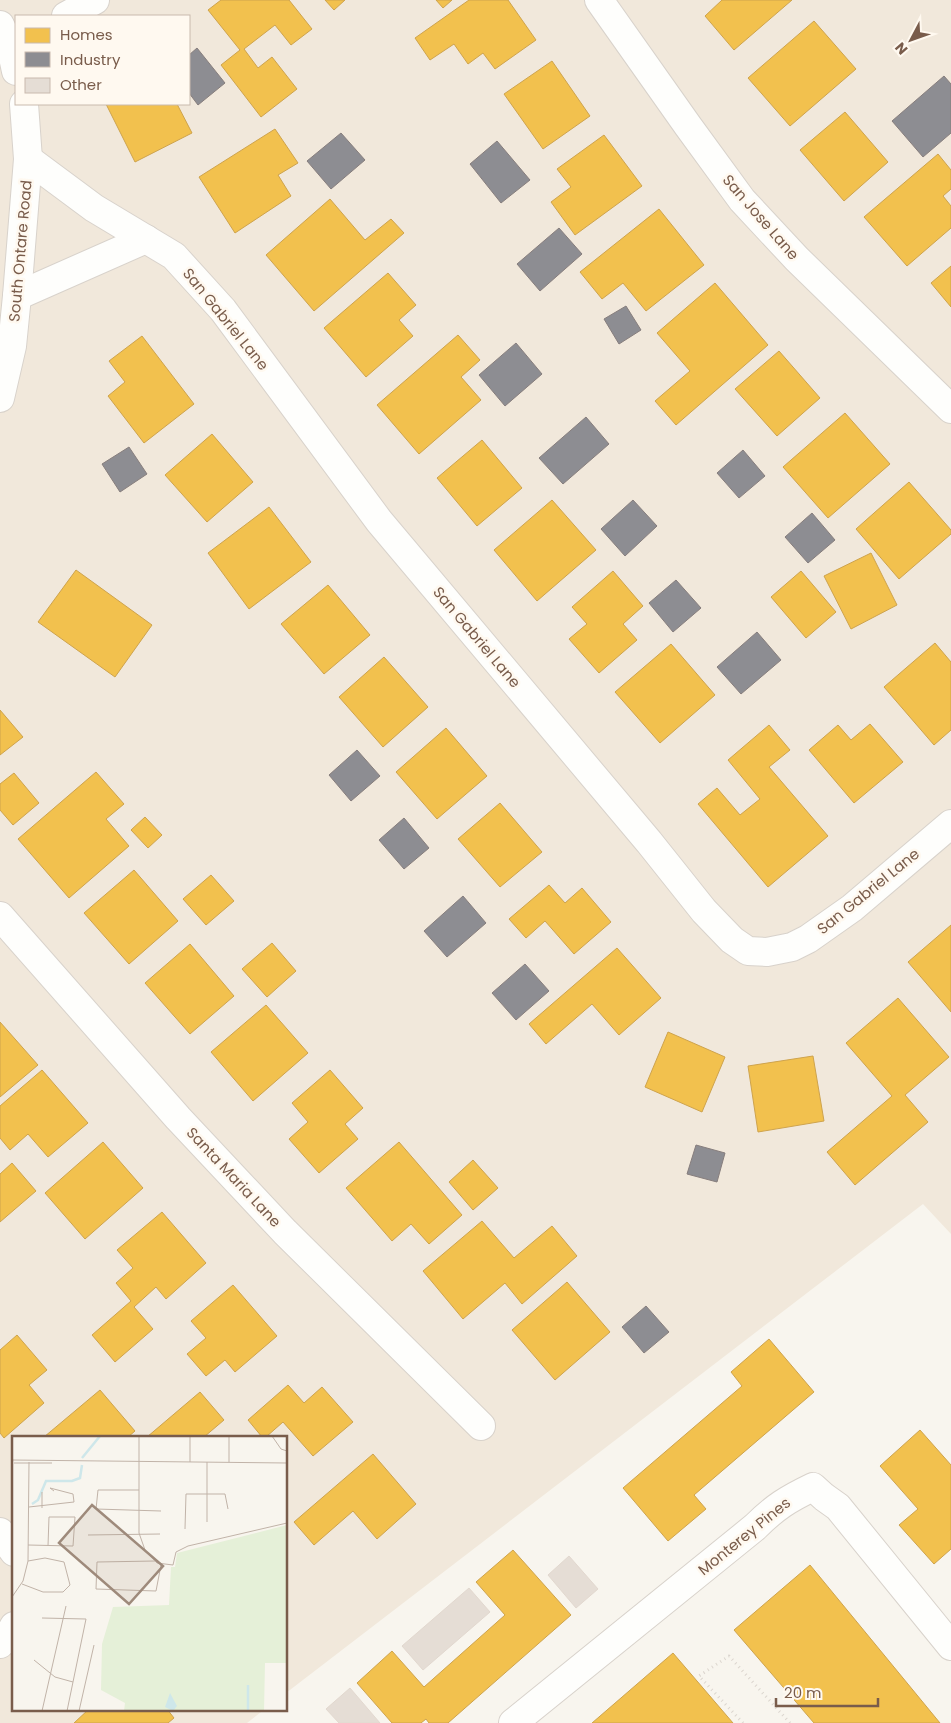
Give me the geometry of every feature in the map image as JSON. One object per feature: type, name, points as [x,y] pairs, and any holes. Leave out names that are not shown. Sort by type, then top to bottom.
[{"type":"street","points":[[68,15],[94,0]]},
{"type":"street","name":"San Jose Lane","points":[[599,0],[742,200],[797,259],[951,409]]},
{"type":"street","points":[[7,29],[15,66]]},
{"type":"street","name":"South Ontare Road","points":[[0,398],[12,346],[17,296],[28,159],[24,105]]},
{"type":"street","name":"San Gabriel Lane","points":[[28,159],[87,203],[174,256],[223,310],[379,521],[649,842],[704,911],[732,940],[748,951],[767,952],[792,947],[808,939],[852,908],[951,824]]},
{"type":"street","points":[[17,296],[146,239]]},
{"type":"street","name":"Santa Maria Lane","points":[[0,916],[178,1118],[285,1232],[481,1426]]},
{"type":"street","name":"Monterey Pines","points":[[514,1723],[755,1527],[771,1511],[785,1500],[813,1487],[838,1507],[951,1646]]},
{"type":"street","points":[[0,1644],[12,1630]]},
{"type":"path","points":[[742,1723],[699,1676],[729,1656],[790,1723]]},
{"type":"shaded area","points":[[0,0],[951,0],[951,1234],[923,1204],[288,1691],[288,1436],[12,1436],[12,1710],[264,1710],[247,1723],[0,1723]]},
{"type":"building: Homes","points":[[221,0],[289,0],[312,29],[291,45],[275,25],[244,49],[258,68],[272,57],[297,89],[261,117],[221,65],[240,50],[208,10]]},
{"type":"building: Homes","points":[[325,0],[345,0],[334,10]]},
{"type":"building: Homes","points":[[436,0],[452,0],[443,8]]},
{"type":"building: Homes","points":[[469,0],[508,0],[536,40],[495,69],[483,53],[468,64],[454,44],[430,60],[415,38]]},
{"type":"building: Homes","points":[[722,0],[792,0],[734,50],[705,16]]},
{"type":"building: Homes","points":[[814,21],[856,69],[790,126],[748,78]]},
{"type":"building: Homes","points":[[552,61],[590,116],[543,149],[504,94]]},
{"type":"building: Homes","points":[[106,105],[178,105],[192,133],[135,162]]},
{"type":"building: Homes","points":[[845,112],[888,162],[844,201],[800,150]]},
{"type":"building: Homes","points":[[275,129],[298,163],[278,175],[291,196],[235,233],[199,177]]},
{"type":"building: Homes","points":[[604,135],[642,186],[575,235],[551,202],[571,187],[557,169]]},
{"type":"building: Homes","points":[[938,154],[951,170],[951,189],[943,196],[951,206],[951,228],[907,266],[864,217]]},
{"type":"building: Homes","points":[[330,199],[365,240],[391,219],[404,233],[314,311],[266,255]]},
{"type":"building: Homes","points":[[659,209],[704,265],[646,311],[623,283],[602,299],[580,272]]},
{"type":"building: Homes","points":[[951,266],[951,307],[931,283]]},
{"type":"building: Homes","points":[[388,273],[416,305],[399,320],[413,336],[366,377],[324,328]]},
{"type":"building: Homes","points":[[715,283],[768,345],[676,425],[655,401],[690,371],[657,333]]},
{"type":"building: Homes","points":[[458,335],[480,360],[461,377],[481,400],[419,454],[377,405]]},
{"type":"building: Homes","points":[[142,336],[194,404],[144,443],[108,396],[125,382],[109,361]]},
{"type":"building: Homes","points":[[779,351],[820,398],[777,436],[735,389]]},
{"type":"building: Homes","points":[[845,413],[890,464],[828,518],[783,467]]},
{"type":"building: Homes","points":[[212,434],[253,482],[207,522],[165,475]]},
{"type":"building: Homes","points":[[482,440],[522,488],[477,526],[437,478]]},
{"type":"building: Homes","points":[[909,482],[951,530],[951,534],[899,579],[856,529]]},
{"type":"building: Homes","points":[[552,500],[596,550],[537,601],[494,550]]},
{"type":"building: Homes","points":[[269,507],[311,562],[249,609],[208,553]]},
{"type":"building: Homes","points":[[871,553],[897,605],[851,629],[824,576]]},
{"type":"building: Homes","points":[[76,570],[152,625],[115,677],[38,622]]},
{"type":"building: Homes","points":[[613,571],[643,606],[623,624],[637,640],[599,673],[569,639],[587,624],[572,607]]},
{"type":"building: Homes","points":[[801,571],[836,612],[806,638],[771,597]]},
{"type":"building: Homes","points":[[328,585],[370,635],[324,674],[281,624]]},
{"type":"building: Homes","points":[[935,643],[951,662],[951,730],[934,745],[884,687]]},
{"type":"building: Homes","points":[[671,644],[715,695],[660,743],[615,692]]},
{"type":"building: Homes","points":[[384,657],[428,707],[383,747],[339,697]]},
{"type":"building: Homes","points":[[0,710],[23,737],[0,755]]},
{"type":"building: Homes","points":[[870,724],[903,762],[854,803],[809,750],[838,725],[851,740]]},
{"type":"building: Homes","points":[[769,725],[790,750],[769,767],[828,836],[768,887],[698,804],[717,788],[740,815],[760,799],[728,760]]},
{"type":"building: Homes","points":[[446,728],[487,776],[437,819],[396,772]]},
{"type":"building: Homes","points":[[96,772],[124,804],[106,819],[129,846],[69,898],[18,839]]},
{"type":"building: Homes","points":[[14,773],[39,803],[13,825],[0,810],[0,784]]},
{"type":"building: Homes","points":[[500,803],[542,852],[500,887],[458,839]]},
{"type":"building: Homes","points":[[145,817],[162,835],[148,848],[131,830]]},
{"type":"building: Homes","points":[[134,870],[178,921],[129,964],[84,913]]},
{"type":"building: Homes","points":[[211,875],[234,901],[206,925],[183,899]]},
{"type":"building: Homes","points":[[549,885],[565,903],[582,888],[611,922],[574,954],[545,921],[526,938],[509,919]]},
{"type":"building: Homes","points":[[951,925],[951,1012],[908,962]]},
{"type":"building: Homes","points":[[272,943],[296,971],[267,997],[242,969]]},
{"type":"building: Homes","points":[[190,944],[234,996],[190,1034],[145,983]]},
{"type":"building: Homes","points":[[617,948],[661,998],[619,1035],[592,1004],[546,1044],[529,1024]]},
{"type":"building: Homes","points":[[898,998],[949,1057],[905,1095],[928,1122],[855,1185],[827,1152],[892,1096],[846,1043]]},
{"type":"building: Homes","points":[[266,1005],[308,1053],[253,1101],[211,1052]]},
{"type":"building: Homes","points":[[0,1022],[38,1065],[0,1097]]},
{"type":"building: Homes","points":[[668,1032],[725,1057],[702,1112],[645,1087]]},
{"type":"building: Homes","points":[[813,1056],[824,1121],[758,1132],[748,1066]]},
{"type":"building: Homes","points":[[42,1070],[88,1123],[48,1157],[28,1134],[10,1150],[0,1138],[0,1106]]},
{"type":"building: Homes","points":[[330,1070],[363,1108],[345,1124],[358,1139],[319,1173],[289,1139],[308,1122],[292,1103]]},
{"type":"building: Homes","points":[[103,1142],[143,1188],[85,1239],[45,1193]]},
{"type":"building: Homes","points":[[399,1142],[462,1215],[429,1244],[411,1224],[392,1241],[346,1188]]},
{"type":"building: Homes","points":[[473,1160],[498,1188],[473,1210],[449,1182]]},
{"type":"building: Homes","points":[[12,1163],[36,1191],[0,1222],[0,1174]]},
{"type":"building: Homes","points":[[162,1212],[206,1263],[166,1299],[156,1287],[134,1307],[153,1329],[115,1362],[92,1335],[131,1301],[116,1283],[133,1268],[117,1250]]},
{"type":"building: Homes","points":[[482,1221],[514,1258],[552,1226],[577,1256],[522,1304],[505,1283],[463,1319],[423,1271]]},
{"type":"building: Homes","points":[[567,1282],[610,1332],[555,1380],[512,1330]]},
{"type":"building: Homes","points":[[233,1285],[277,1336],[235,1372],[225,1360],[206,1376],[187,1354],[206,1338],[191,1321]]},
{"type":"building: Homes","points":[[17,1335],[47,1370],[29,1385],[44,1403],[4,1438],[0,1433],[0,1350]]},
{"type":"building: Homes","points":[[769,1339],[814,1392],[694,1495],[706,1509],[668,1541],[623,1488],[742,1386],[731,1372]]},
{"type":"building: Homes","points":[[288,1385],[304,1403],[322,1387],[353,1422],[313,1456],[283,1422],[267,1436],[261,1436],[248,1420]]},
{"type":"building: Homes","points":[[100,1390],[135,1431],[129,1436],[45,1436]]},
{"type":"building: Homes","points":[[200,1392],[224,1420],[205,1436],[148,1436]]},
{"type":"building: Homes","points":[[920,1430],[951,1465],[951,1549],[934,1564],[899,1525],[918,1509],[880,1466]]},
{"type":"building: Homes","points":[[373,1454],[416,1504],[377,1539],[353,1511],[314,1545],[294,1522]]},
{"type":"building: Homes","points":[[513,1550],[571,1615],[448,1723],[429,1723],[426,1719],[421,1723],[392,1723],[357,1683],[392,1651],[424,1687],[505,1615],[476,1582]]},
{"type":"building: Homes","points":[[810,1565],[940,1723],[814,1723],[734,1630]]},
{"type":"building: Homes","points":[[673,1653],[733,1723],[592,1723]]},
{"type":"building: Homes","points":[[88,1710],[168,1710],[174,1718],[168,1723],[74,1723]]},
{"type":"building: Industry","points":[[197,48],[225,83],[198,105],[190,94],[190,54]]},
{"type":"building: Industry","points":[[944,76],[951,84],[951,133],[923,157],[892,121]]},
{"type":"building: Industry","points":[[341,133],[365,160],[331,189],[307,161]]},
{"type":"building: Industry","points":[[497,141],[530,180],[501,203],[470,164]]},
{"type":"building: Industry","points":[[559,228],[582,254],[540,291],[517,264]]},
{"type":"building: Industry","points":[[626,306],[641,330],[619,344],[604,319]]},
{"type":"building: Industry","points":[[516,343],[542,374],[505,406],[479,375]]},
{"type":"building: Industry","points":[[586,417],[609,444],[563,484],[539,458]]},
{"type":"building: Industry","points":[[129,447],[147,474],[120,492],[102,464]]},
{"type":"building: Industry","points":[[743,450],[765,476],[739,498],[717,473]]},
{"type":"building: Industry","points":[[633,500],[657,526],[625,556],[601,529]]},
{"type":"building: Industry","points":[[812,513],[835,540],[808,563],[785,537]]},
{"type":"building: Industry","points":[[676,580],[701,608],[673,632],[649,603]]},
{"type":"building: Industry","points":[[757,632],[781,660],[741,694],[717,667]]},
{"type":"building: Industry","points":[[357,750],[380,776],[351,801],[329,775]]},
{"type":"building: Industry","points":[[404,818],[429,848],[404,869],[379,840]]},
{"type":"building: Industry","points":[[463,896],[486,923],[447,957],[424,931]]},
{"type":"building: Industry","points":[[525,964],[549,991],[516,1020],[492,993]]},
{"type":"building: Industry","points":[[696,1145],[725,1153],[717,1182],[687,1174]]},
{"type":"building: Industry","points":[[646,1306],[669,1332],[644,1353],[622,1327]]},
{"type":"building: Other","points":[[569,1556],[598,1589],[576,1608],[548,1575]]},
{"type":"building: Other","points":[[469,1588],[490,1612],[423,1670],[402,1646]]},
{"type":"building: Other","points":[[350,1688],[380,1723],[339,1723],[326,1709]]}]
